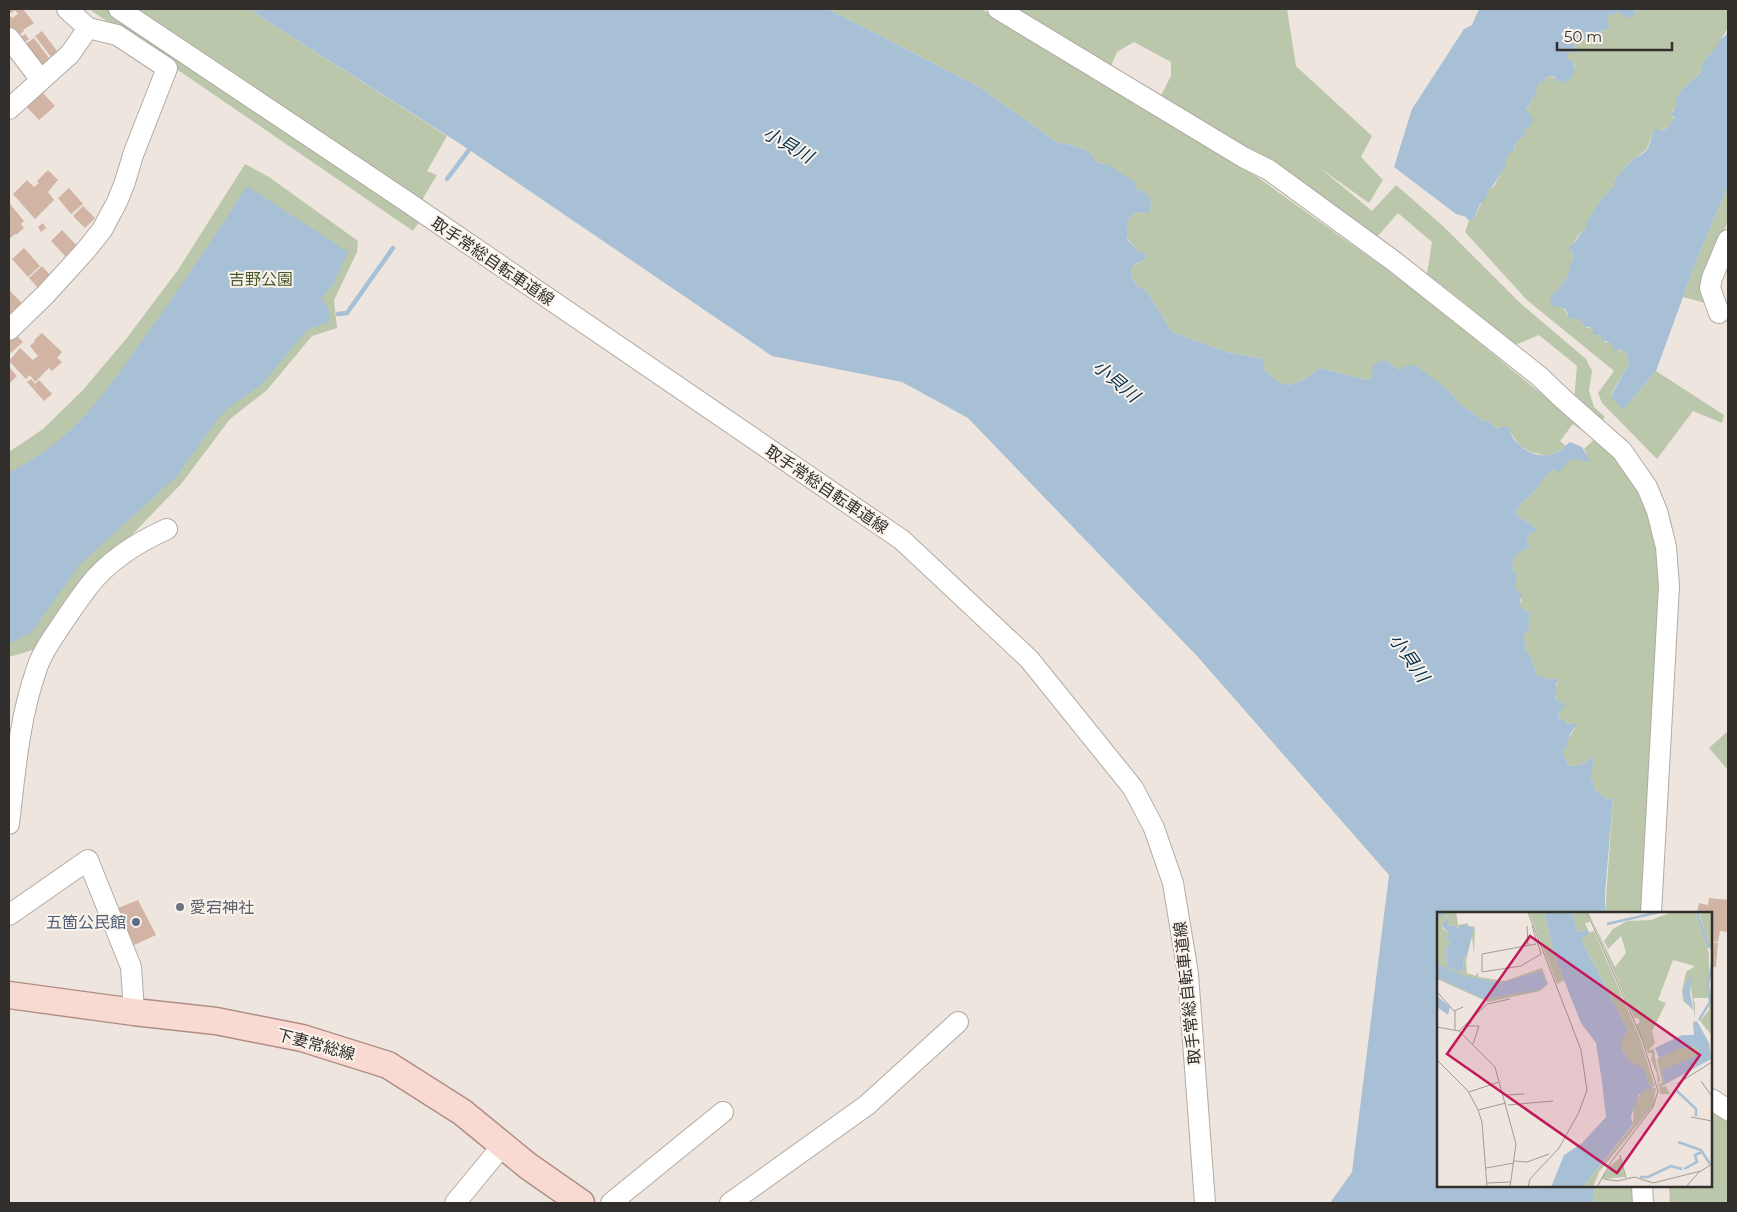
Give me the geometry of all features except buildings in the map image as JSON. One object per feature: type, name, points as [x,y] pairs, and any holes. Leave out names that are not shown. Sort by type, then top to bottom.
[{"type":"main road","name":"下妻常総線","points":[[9,995],[216,1021],[302,1038],[388,1065],[462,1112],[528,1166],[581,1203]]},
{"type":"street","points":[[67,9],[88,28],[117,35]]},
{"type":"street","points":[[9,330],[86,250],[102,230],[125,182],[167,68],[79,9]]},
{"type":"street","name":"取手常総自転車道線","points":[[119,9],[402,199],[902,540],[1029,659],[1133,788],[1154,828],[1173,883],[1188,974],[1205,1203]]},
{"type":"street","points":[[998,9],[1243,157],[1269,170],[1395,262],[1539,376],[1622,451],[1647,487],[1657,511],[1666,547],[1669,586],[1651,912]]},
{"type":"street","points":[[9,109],[70,54],[88,28]]},
{"type":"street","points":[[9,38],[42,80]]},
{"type":"street","points":[[1719,313],[1710,288],[1712,278],[1728,240]]},
{"type":"street","points":[[9,824],[17,755],[25,709],[36,669],[50,642],[89,585],[109,564],[145,539],[167,529]]},
{"type":"street","points":[[9,915],[88,860],[131,967],[134,1012]]},
{"type":"street","points":[[730,1203],[867,1105],[958,1022]]},
{"type":"street","points":[[1712,1100],[1728,1110]]},
{"type":"street","points":[[611,1203],[723,1112]]},
{"type":"street","points":[[455,1203],[503,1145]]},
{"type":"street","points":[[1642,1187],[1643,1203]]},
{"type":"green space","points":[[89,9],[109,9],[420,221],[413,231]]},
{"type":"green space","points":[[125,9],[251,9],[259,16],[447,136],[427,171],[437,175],[419,205]]},
{"type":"green space","points":[[828,9],[982,9],[1246,169],[1414,289],[1555,405],[1590,429],[1587,434],[1573,424],[1560,441],[1566,446],[1556,453],[1547,456],[1531,452],[1520,446],[1510,432],[1482,422],[1478,416],[1462,406],[1446,388],[1400,370],[1387,361],[1372,370],[1371,378],[1367,380],[1320,368],[1298,382],[1285,384],[1272,377],[1264,369],[1264,359],[1227,352],[1172,332],[1146,290],[1137,286],[1131,276],[1132,267],[1139,263],[1138,251],[1127,238],[1127,222],[1136,212],[1150,213],[1151,199],[1144,191],[1137,190],[1107,164],[1098,163],[1088,151],[1058,143],[978,86]]},
{"type":"green space","points":[[1012,9],[1287,9],[1296,66],[1372,136],[1361,157],[1383,180],[1369,203],[1320,168],[1372,211],[1396,185],[1443,226],[1519,302],[1586,359],[1592,371],[1589,391],[1594,407],[1605,417],[1599,423],[1574,401],[1577,366],[1539,335],[1515,345],[1427,274],[1432,242],[1398,213],[1377,237],[1255,151],[1244,151],[1159,99],[1171,76],[1171,62],[1134,42],[1117,52],[1110,68]]},
{"type":"green space","points":[[1637,9],[1728,9],[1728,26],[1723,37],[1719,40],[1720,43],[1702,64],[1702,71],[1694,78],[1677,108],[1672,111],[1673,121],[1671,125],[1652,134],[1647,149],[1627,165],[1615,179],[1615,185],[1602,198],[1587,223],[1587,227],[1574,241],[1569,252],[1572,251],[1574,258],[1567,277],[1550,297],[1564,309],[1568,318],[1579,319],[1585,327],[1599,334],[1605,342],[1609,342],[1627,355],[1629,363],[1611,395],[1623,410],[1656,371],[1724,415],[1722,423],[1693,411],[1657,459],[1602,403],[1598,393],[1614,371],[1527,300],[1465,232],[1469,221],[1474,219],[1487,191],[1495,185],[1508,154],[1514,150],[1516,142],[1533,120],[1526,109],[1529,107],[1536,91],[1536,86],[1549,76],[1564,81],[1574,70],[1575,65],[1567,58],[1567,51],[1577,53],[1578,51],[1573,45],[1578,39],[1586,38],[1595,44],[1607,21],[1607,16],[1619,12],[1623,16],[1635,14]]},
{"type":"green space","name":"吉野公園","points":[[245,164],[269,177],[358,241],[357,252],[334,300],[337,328],[312,336],[267,390],[230,419],[181,484],[125,542],[90,572],[33,650],[9,657],[9,452],[43,429],[83,390],[126,339],[178,270]]},
{"type":"green space","points":[[1728,186],[1728,221],[1704,279],[1705,303],[1683,297],[1698,256]]},
{"type":"green space","points":[[1598,436],[1642,492],[1658,535],[1662,578],[1647,912],[1605,912],[1613,798],[1606,799],[1593,788],[1595,782],[1591,781],[1594,756],[1582,764],[1569,766],[1563,753],[1575,729],[1574,723],[1564,723],[1560,718],[1559,702],[1555,692],[1559,681],[1557,679],[1547,679],[1536,674],[1531,657],[1525,650],[1526,644],[1523,637],[1529,629],[1530,612],[1519,606],[1522,600],[1514,588],[1517,574],[1513,571],[1513,562],[1515,556],[1529,548],[1527,538],[1532,533],[1531,524],[1518,517],[1516,511],[1550,472],[1555,469],[1559,471],[1564,468],[1564,464],[1572,459],[1587,454],[1584,449]]},
{"type":"green space","points":[[1728,731],[1728,770],[1709,748]]},
{"type":"green space","points":[[1712,1108],[1728,1119],[1728,1203],[1670,1203],[1668,1187],[1712,1187]]},
{"type":"green space","points":[[1595,1187],[1633,1187],[1633,1203],[1593,1203]]},
{"type":"water","name":"小貝川","points":[[251,9],[828,9],[978,86],[1058,143],[1084,149],[1098,163],[1107,164],[1135,182],[1137,190],[1144,191],[1151,199],[1150,213],[1136,212],[1127,222],[1127,239],[1138,251],[1148,256],[1132,267],[1131,276],[1137,286],[1146,290],[1172,332],[1227,352],[1264,359],[1264,369],[1279,382],[1285,384],[1298,382],[1320,368],[1367,380],[1371,378],[1373,373],[1370,368],[1381,360],[1387,361],[1400,370],[1405,366],[1415,365],[1446,388],[1462,406],[1478,416],[1482,422],[1488,420],[1497,428],[1509,427],[1518,444],[1530,452],[1543,455],[1552,454],[1561,450],[1570,442],[1582,447],[1591,462],[1572,459],[1559,472],[1555,469],[1550,472],[1516,511],[1518,517],[1531,524],[1537,531],[1527,538],[1529,548],[1521,552],[1514,559],[1513,571],[1517,573],[1515,588],[1521,594],[1520,606],[1530,612],[1529,629],[1523,637],[1526,644],[1525,650],[1531,657],[1536,674],[1547,679],[1557,679],[1559,681],[1556,684],[1555,698],[1565,706],[1558,713],[1560,720],[1564,719],[1567,724],[1574,723],[1577,725],[1570,734],[1563,753],[1569,766],[1582,764],[1594,756],[1591,781],[1595,782],[1593,788],[1606,799],[1613,798],[1605,912],[1437,912],[1437,1187],[1595,1187],[1593,1203],[1330,1203],[1352,1172],[1389,875],[1197,656],[968,418],[902,382],[772,356],[462,145],[259,16]]},
{"type":"water","points":[[1479,9],[1637,9],[1635,14],[1629,19],[1619,12],[1607,16],[1609,29],[1601,30],[1603,38],[1600,46],[1586,38],[1578,39],[1573,45],[1578,52],[1567,52],[1567,58],[1574,64],[1575,71],[1565,84],[1564,81],[1557,82],[1555,77],[1549,76],[1545,78],[1543,83],[1541,81],[1538,84],[1536,88],[1537,93],[1526,109],[1534,120],[1524,131],[1525,136],[1520,138],[1514,150],[1508,155],[1506,166],[1487,191],[1487,196],[1480,204],[1474,219],[1469,221],[1466,217],[1456,214],[1394,167],[1412,109],[1464,29],[1472,25]]},
{"type":"water","points":[[1728,29],[1728,186],[1698,256],[1656,371],[1623,410],[1611,396],[1629,363],[1627,355],[1620,349],[1613,352],[1614,347],[1609,342],[1602,340],[1600,335],[1593,334],[1593,330],[1585,327],[1579,319],[1567,317],[1568,314],[1565,309],[1559,306],[1556,308],[1552,305],[1550,297],[1563,284],[1568,274],[1574,258],[1572,251],[1569,252],[1569,247],[1587,227],[1586,223],[1602,198],[1615,185],[1614,182],[1619,174],[1630,161],[1647,150],[1655,129],[1662,130],[1669,126],[1674,117],[1671,113],[1677,107],[1675,99],[1702,71],[1702,64],[1719,43],[1719,40],[1726,35]]},
{"type":"water","name":"吉野公園","points":[[247,186],[348,252],[334,283],[321,298],[328,307],[330,321],[307,330],[262,384],[228,408],[216,421],[177,476],[79,565],[32,632],[9,644],[9,472],[32,460],[52,446],[87,413],[102,395],[173,297]]},
{"type":"waterway","points":[[447,179],[472,146]]},
{"type":"waterway","points":[[338,314],[347,313],[393,248]]},
{"type":"place","name":"愛宕神社","points":[[180,907]]},
{"type":"place","name":"五箇公民館","points":[[136,922]]}]
